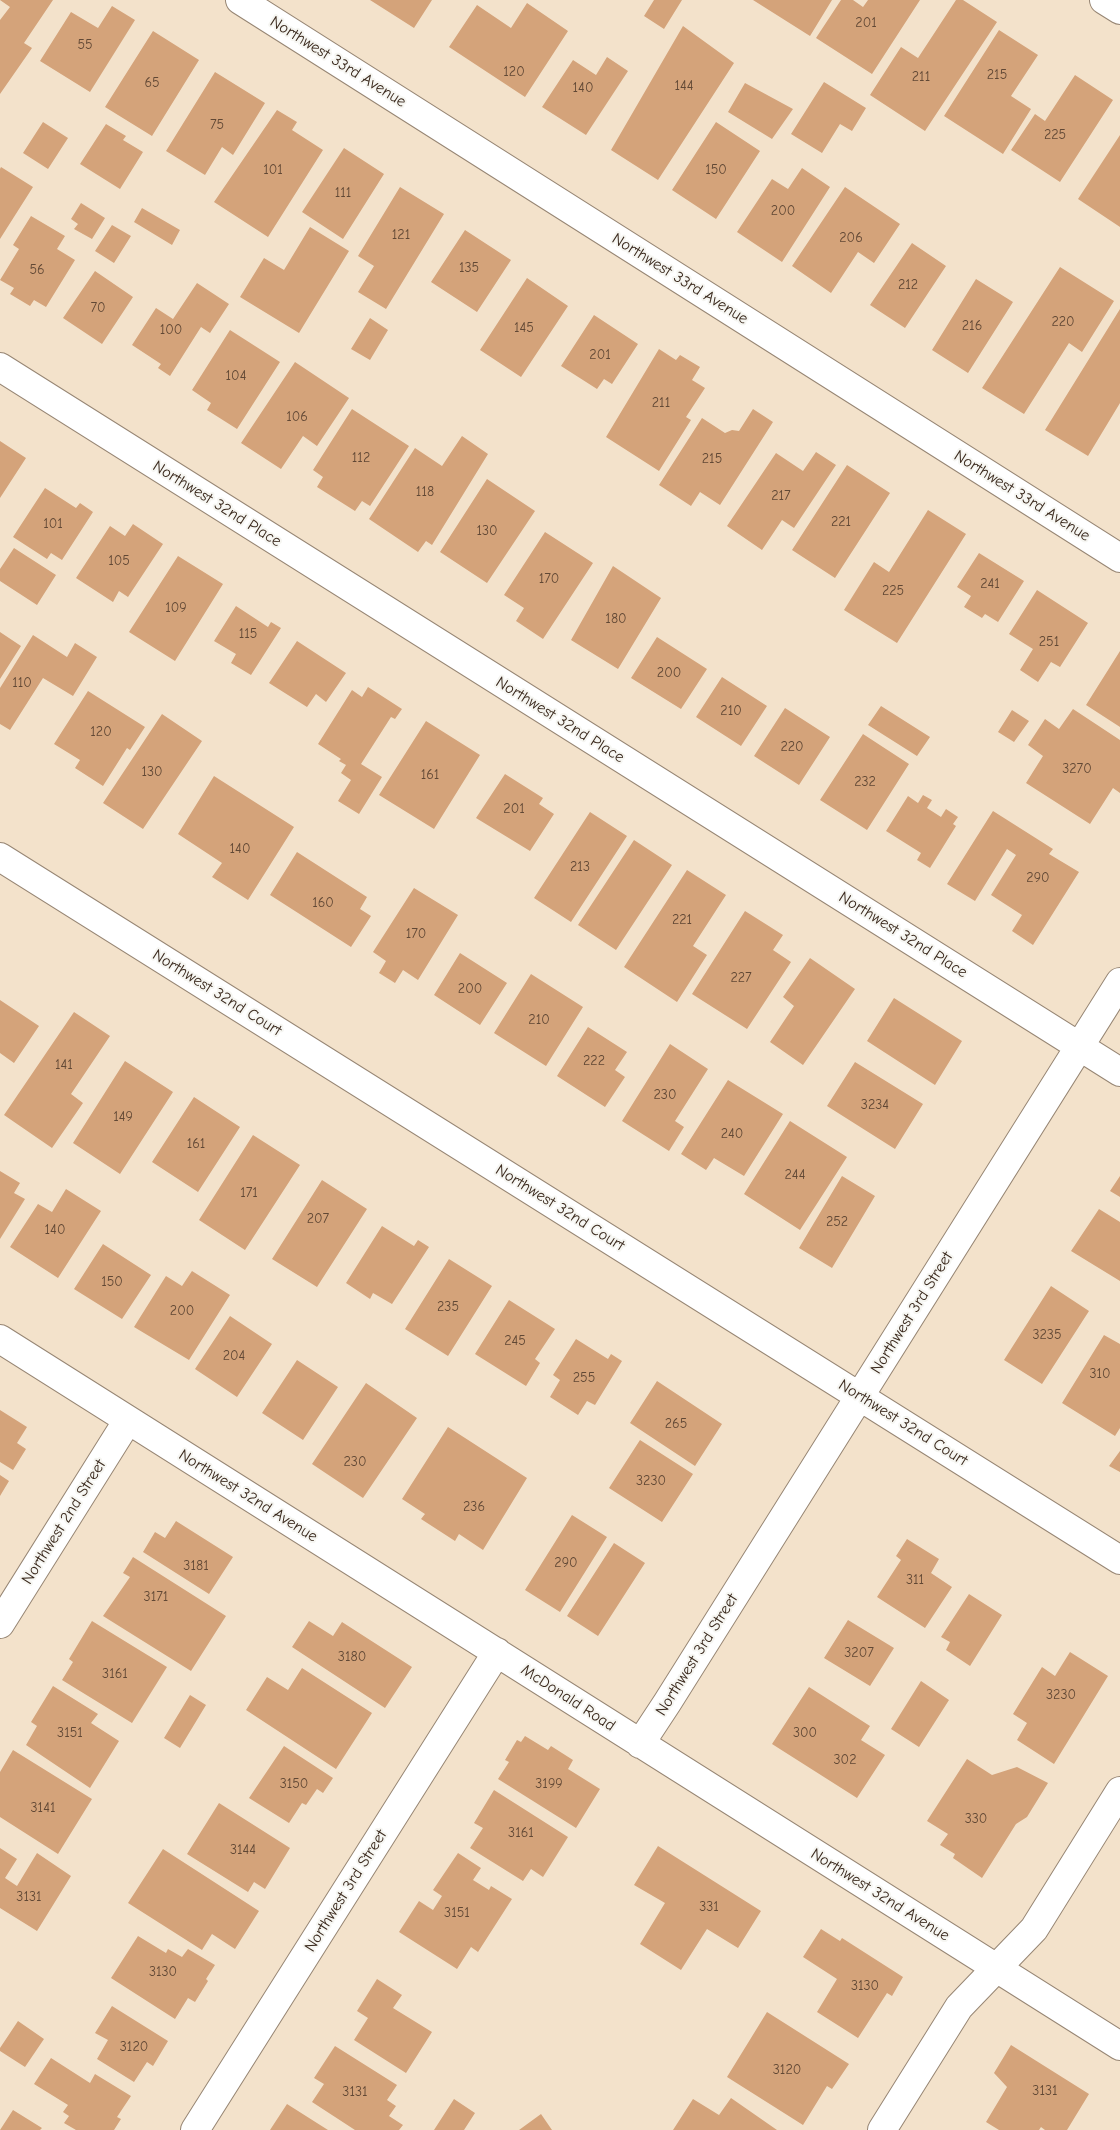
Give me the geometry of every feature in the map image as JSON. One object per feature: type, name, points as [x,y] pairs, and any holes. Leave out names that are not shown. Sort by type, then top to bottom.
[{"type":"street","name":"Northwest 33rd Avenue","points":[[240,0],[1120,558]]},
{"type":"street","points":[[1104,0],[1120,10]]},
{"type":"street","name":"Northwest 32nd Place","points":[[0,367],[1120,1072]]},
{"type":"street","name":"Northwest 32nd Court","points":[[0,857],[1120,1560]]},
{"type":"street","name":"Northwest 3rd Street","points":[[640,1744],[1120,982]]},
{"type":"street","name":"Northwest 32nd Avenue","points":[[0,1339],[497,1652]]},
{"type":"street","name":"Northwest 2nd Street","points":[[0,1624],[128,1420]]},
{"type":"street","name":"Northwest 3rd Street","points":[[195,2130],[497,1652]]},
{"type":"street","name":"McDonald Road","points":[[497,1652],[640,1744]]},
{"type":"street","name":"Northwest 32nd Avenue","points":[[640,1744],[1120,2046]]},
{"type":"street","points":[[882,2130],[959,2007],[1034,1930],[1120,1791]]},
{"type":"building","points":[[0,0],[53,0],[24,43],[32,48],[0,94],[0,20],[10,7]]},
{"type":"building","points":[[370,0],[432,0],[414,28]]},
{"type":"building","points":[[654,0],[682,0],[664,29],[644,16]]},
{"type":"building","points":[[753,0],[832,0],[810,36]]},
{"type":"building","points":[[841,0],[853,0],[863,7],[868,0],[920,0],[872,74],[816,38]]},
{"type":"building","points":[[956,0],[963,0],[997,22],[925,131],[870,95],[901,47],[918,58]]},
{"type":"building","points":[[527,3],[568,31],[525,97],[449,47],[477,5],[511,28]]},
{"type":"building","points":[[112,6],[135,20],[90,92],[40,61],[71,12],[98,28]]},
{"type":"building","points":[[683,26],[734,63],[658,180],[611,150]]},
{"type":"building","points":[[999,30],[1038,55],[1011,96],[1031,109],[1003,154],[944,116]]},
{"type":"building","points":[[153,31],[199,60],[152,136],[105,107]]},
{"type":"building","points":[[607,57],[628,71],[586,135],[542,107],[573,60],[596,75]]},
{"type":"building","points":[[215,72],[265,103],[233,155],[222,147],[205,175],[166,151]]},
{"type":"building","points":[[1075,75],[1113,100],[1060,182],[1011,150],[1035,114],[1045,121]]},
{"type":"building","points":[[824,82],[866,108],[852,131],[840,124],[822,153],[791,134]]},
{"type":"building","points":[[745,83],[793,109],[772,139],[728,112]]},
{"type":"building","points":[[277,110],[297,122],[292,130],[323,150],[268,237],[214,202]]},
{"type":"building","points":[[43,122],[68,138],[48,169],[23,153]]},
{"type":"building","points":[[716,122],[760,151],[716,219],[672,190]]},
{"type":"building","points":[[106,124],[126,136],[123,140],[143,152],[120,189],[80,164]]},
{"type":"building","points":[[1120,135],[1120,227],[1078,199]]},
{"type":"building","points":[[344,148],[384,174],[343,239],[302,212]]},
{"type":"building","points":[[1,167],[33,187],[0,239],[0,169]]},
{"type":"building","points":[[802,168],[830,187],[782,262],[737,232],[772,179],[788,189]]},
{"type":"building","points":[[400,187],[444,214],[386,309],[358,292],[374,266],[358,256]]},
{"type":"building","points":[[845,187],[900,224],[874,263],[858,252],[831,293],[792,266]]},
{"type":"building","points":[[81,203],[105,218],[92,239],[74,229],[78,224],[71,219]]},
{"type":"building","points":[[142,208],[180,230],[172,245],[134,222]]},
{"type":"building","points":[[31,216],[65,236],[57,249],[75,260],[46,307],[34,300],[30,306],[10,294],[14,288],[0,280],[19,249],[13,245]]},
{"type":"building","points":[[112,225],[131,236],[114,263],[95,251]]},
{"type":"building","points":[[310,227],[349,251],[299,333],[240,297],[264,258],[284,270]]},
{"type":"building","points":[[465,230],[511,260],[477,312],[431,282]]},
{"type":"building","points":[[912,243],[946,266],[905,328],[870,305]]},
{"type":"building","points":[[1060,267],[1114,301],[1082,352],[1069,343],[1024,414],[982,388]]},
{"type":"building","points":[[95,271],[133,297],[102,344],[63,318]]},
{"type":"building","points":[[527,278],[568,306],[521,377],[480,350]]},
{"type":"building","points":[[976,279],[1013,302],[968,373],[932,350]]},
{"type":"building","points":[[197,283],[229,304],[210,333],[201,327],[170,376],[158,368],[161,364],[132,345],[156,308],[173,319]]},
{"type":"building","points":[[1120,309],[1120,403],[1088,456],[1045,430]]},
{"type":"building","points":[[594,315],[638,344],[612,384],[604,379],[597,389],[561,366]]},
{"type":"building","points":[[370,318],[388,330],[370,360],[351,349]]},
{"type":"building","points":[[230,330],[280,362],[237,429],[207,410],[211,403],[192,390]]},
{"type":"building","points":[[659,349],[676,360],[680,355],[700,367],[692,380],[705,388],[686,417],[691,420],[659,471],[606,437]]},
{"type":"building","points":[[295,362],[349,398],[317,446],[303,436],[281,469],[241,443]]},
{"type":"building","points":[[352,409],[409,446],[370,506],[362,501],[355,511],[317,487],[323,477],[313,470]]},
{"type":"building","points":[[753,409],[773,422],[720,505],[700,492],[691,506],[659,485],[702,418],[725,433],[732,430],[739,431]]},
{"type":"building","points":[[462,436],[488,454],[432,545],[426,541],[418,552],[369,519],[415,448],[442,466]]},
{"type":"building","points":[[0,441],[26,458],[0,498]]},
{"type":"building","points":[[816,452],[836,465],[794,528],[782,520],[762,550],[727,526],[776,453],[803,471]]},
{"type":"building","points":[[847,465],[890,493],[835,578],[792,550]]},
{"type":"building","points":[[487,479],[535,511],[487,583],[440,552]]},
{"type":"building","points":[[45,488],[76,508],[80,503],[93,512],[62,560],[51,553],[47,559],[13,537]]},
{"type":"building","points":[[928,510],[966,534],[897,643],[844,610],[874,562],[889,572]]},
{"type":"building","points":[[133,524],[163,544],[128,597],[119,591],[113,602],[76,578],[110,526],[125,536]]},
{"type":"building","points":[[545,532],[593,563],[543,639],[516,621],[524,608],[504,595]]},
{"type":"building","points":[[14,548],[56,575],[37,605],[0,581],[0,569]]},
{"type":"building","points":[[979,553],[1024,581],[998,622],[985,614],[982,618],[964,607],[971,596],[957,587]]},
{"type":"building","points":[[178,556],[223,584],[175,661],[129,632]]},
{"type":"building","points":[[613,566],[661,598],[618,669],[571,640]]},
{"type":"building","points":[[1037,590],[1088,623],[1060,667],[1051,662],[1038,682],[1020,670],[1033,649],[1009,634]]},
{"type":"building","points":[[236,606],[268,627],[271,622],[281,628],[251,675],[231,663],[236,654],[214,641]]},
{"type":"building","points":[[0,632],[21,646],[0,679]]},
{"type":"building","points":[[33,635],[67,657],[75,643],[97,657],[73,696],[43,678],[10,730],[0,724],[0,688]]},
{"type":"building","points":[[657,637],[707,669],[681,709],[631,678]]},
{"type":"building","points":[[297,641],[346,673],[326,702],[316,694],[307,707],[269,683]]},
{"type":"building","points":[[1120,651],[1120,727],[1086,705]]},
{"type":"building","points":[[722,677],[767,706],[741,746],[696,717]]},
{"type":"building","points":[[368,687],[402,709],[395,719],[391,717],[361,764],[382,777],[359,814],[338,801],[351,780],[341,773],[346,765],[339,761],[341,759],[318,744],[352,690],[362,697]]},
{"type":"building","points":[[88,691],[145,727],[130,750],[127,748],[103,786],[75,768],[80,760],[54,744]]},
{"type":"building","points":[[881,706],[930,737],[917,756],[868,725]]},
{"type":"building","points":[[785,708],[830,737],[799,785],[754,756]]},
{"type":"building","points":[[1073,709],[1120,740],[1120,793],[1113,788],[1090,824],[1026,783],[1043,756],[1028,745],[1045,719],[1059,729]]},
{"type":"building","points":[[1012,710],[1029,721],[1014,742],[998,732]]},
{"type":"building","points":[[162,714],[202,741],[143,829],[103,803]]},
{"type":"building","points":[[426,721],[480,755],[434,829],[379,795]]},
{"type":"building","points":[[863,734],[909,764],[867,830],[820,800]]},
{"type":"building","points":[[505,774],[543,798],[539,804],[554,814],[530,851],[476,818]]},
{"type":"building","points":[[214,776],[294,827],[248,900],[212,877],[222,863],[178,834]]},
{"type":"building","points":[[923,795],[932,800],[927,808],[941,817],[946,809],[958,817],[953,824],[956,826],[930,868],[917,860],[921,853],[886,831],[908,796],[918,803]]},
{"type":"building","points":[[993,811],[1053,849],[1049,854],[1079,872],[1033,945],[1012,931],[1022,915],[991,895],[1016,855],[1007,849],[975,901],[947,884]]},
{"type":"building","points":[[590,812],[627,836],[571,922],[534,898]]},
{"type":"building","points":[[634,840],[672,865],[616,950],[578,925]]},
{"type":"building","points":[[297,852],[367,897],[360,909],[371,916],[351,947],[270,895]]},
{"type":"building","points":[[687,870],[726,895],[693,946],[707,955],[677,1002],[624,967]]},
{"type":"building","points":[[414,888],[458,915],[418,980],[403,970],[395,983],[379,973],[386,961],[373,952]]},
{"type":"building","points":[[745,911],[783,935],[773,950],[791,962],[747,1029],[692,994]]},
{"type":"building","points":[[460,953],[507,983],[480,1025],[434,995]]},
{"type":"building","points":[[810,958],[855,989],[803,1065],[770,1042],[794,1006],[783,997]]},
{"type":"building","points":[[531,974],[583,1007],[546,1066],[494,1033]]},
{"type":"building","points":[[894,998],[962,1041],[935,1085],[867,1041]]},
{"type":"building","points":[[0,1000],[39,1026],[14,1063],[0,1053]]},
{"type":"building","points":[[74,1012],[110,1036],[71,1094],[83,1103],[52,1148],[4,1115]]},
{"type":"building","points":[[588,1027],[627,1052],[615,1070],[625,1077],[605,1107],[557,1076]]},
{"type":"building","points":[[670,1044],[708,1069],[675,1121],[684,1127],[669,1151],[622,1121]]},
{"type":"building","points":[[125,1061],[173,1092],[120,1174],[73,1143]]},
{"type":"building","points":[[855,1062],[923,1104],[895,1149],[827,1106]]},
{"type":"building","points":[[728,1080],[783,1114],[744,1176],[714,1158],[706,1170],[681,1154]]},
{"type":"building","points":[[194,1097],[240,1127],[198,1192],[152,1162]]},
{"type":"building","points":[[790,1121],[847,1157],[800,1230],[744,1194]]},
{"type":"building","points":[[253,1135],[300,1165],[245,1250],[199,1220]]},
{"type":"building","points":[[0,1171],[20,1183],[14,1193],[25,1199],[0,1239]]},
{"type":"building","points":[[842,1176],[875,1196],[832,1268],[799,1248]]},
{"type":"building","points":[[1120,1176],[1120,1197],[1110,1191]]},
{"type":"building","points":[[322,1180],[367,1209],[317,1287],[272,1259]]},
{"type":"building","points":[[66,1189],[101,1211],[58,1278],[10,1247],[38,1204],[52,1212]]},
{"type":"building","points":[[1099,1209],[1120,1222],[1120,1281],[1071,1251]]},
{"type":"building","points":[[382,1226],[414,1246],[418,1240],[429,1247],[392,1304],[373,1293],[370,1299],[346,1283]]},
{"type":"building","points":[[103,1244],[151,1275],[122,1319],[74,1289]]},
{"type":"building","points":[[449,1259],[492,1286],[448,1356],[405,1329]]},
{"type":"building","points":[[192,1271],[230,1295],[189,1360],[134,1327],[166,1276],[182,1286]]},
{"type":"building","points":[[1051,1286],[1089,1311],[1042,1384],[1004,1360]]},
{"type":"building","points":[[509,1300],[555,1329],[535,1359],[540,1363],[526,1386],[475,1354]]},
{"type":"building","points":[[230,1316],[272,1344],[237,1397],[195,1369]]},
{"type":"building","points":[[1104,1335],[1120,1344],[1120,1428],[1115,1436],[1062,1403]]},
{"type":"building","points":[[576,1339],[608,1359],[611,1354],[622,1361],[595,1405],[587,1401],[578,1415],[550,1397],[560,1380],[553,1375]]},
{"type":"building","points":[[297,1360],[338,1387],[303,1440],[262,1413]]},
{"type":"building","points":[[657,1381],[722,1424],[695,1466],[630,1423]]},
{"type":"building","points":[[366,1383],[417,1418],[363,1498],[312,1464]]},
{"type":"building","points":[[0,1410],[27,1427],[17,1443],[26,1449],[13,1470],[0,1462]]},
{"type":"building","points":[[448,1427],[527,1478],[483,1550],[459,1534],[455,1541],[421,1519],[425,1514],[402,1499]]},
{"type":"building","points":[[640,1440],[693,1474],[662,1522],[609,1488]]},
{"type":"building","points":[[1120,1451],[1120,1472],[1109,1466]]},
{"type":"building","points":[[0,1475],[9,1481],[0,1496]]},
{"type":"building","points":[[572,1515],[607,1537],[560,1612],[525,1590]]},
{"type":"building","points":[[176,1521],[233,1557],[209,1594],[143,1552],[155,1532],[165,1538]]},
{"type":"building","points":[[907,1539],[939,1559],[931,1573],[952,1587],[925,1628],[877,1597],[901,1560],[896,1556]]},
{"type":"building","points":[[614,1543],[645,1563],[598,1636],[567,1616]]},
{"type":"building","points":[[133,1557],[226,1616],[191,1671],[103,1616],[130,1577],[123,1573]]},
{"type":"building","points":[[969,1594],[1002,1615],[970,1666],[946,1650],[950,1642],[941,1637]]},
{"type":"building","points":[[848,1620],[894,1648],[870,1686],[824,1658]]},
{"type":"building","points":[[92,1621],[167,1667],[132,1723],[62,1680],[73,1662],[69,1659]]},
{"type":"building","points":[[309,1621],[333,1636],[342,1622],[412,1667],[385,1708],[292,1647]]},
{"type":"building","points":[[1070,1652],[1108,1676],[1054,1764],[1017,1740],[1027,1723],[1013,1714],[1042,1667],[1055,1676]]},
{"type":"building","points":[[302,1668],[372,1713],[336,1769],[246,1710],[267,1677],[288,1690]]},
{"type":"building","points":[[921,1681],[949,1700],[919,1747],[891,1729]]},
{"type":"building","points":[[53,1686],[98,1714],[91,1723],[119,1741],[90,1788],[26,1745],[37,1726],[31,1722]]},
{"type":"building","points":[[809,1687],[870,1726],[861,1740],[885,1755],[857,1798],[772,1744]]},
{"type":"building","points":[[190,1695],[206,1705],[180,1748],[164,1738]]},
{"type":"building","points":[[525,1736],[548,1750],[551,1746],[573,1760],[568,1769],[600,1789],[576,1828],[498,1779],[509,1762],[505,1760],[517,1740],[521,1742]]},
{"type":"building","points":[[284,1746],[333,1778],[323,1793],[317,1789],[306,1805],[302,1803],[289,1823],[249,1798]]},
{"type":"building","points":[[13,1750],[92,1799],[58,1854],[0,1817],[0,1772]]},
{"type":"building","points":[[967,1759],[992,1775],[1017,1767],[1048,1783],[1027,1817],[1016,1824],[982,1878],[953,1858],[955,1854],[940,1845],[948,1834],[927,1821]]},
{"type":"building","points":[[494,1790],[568,1837],[543,1877],[531,1869],[523,1881],[470,1848],[483,1828],[474,1823]]},
{"type":"building","points":[[219,1803],[290,1848],[265,1889],[254,1882],[248,1892],[187,1854]]},
{"type":"building","points":[[658,1846],[761,1911],[738,1948],[707,1929],[681,1970],[640,1944],[665,1903],[634,1885]]},
{"type":"building","points":[[0,1848],[17,1859],[5,1878],[17,1886],[37,1853],[71,1876],[37,1931],[0,1908]]},
{"type":"building","points":[[163,1849],[259,1911],[235,1949],[212,1934],[202,1950],[128,1903]]},
{"type":"building","points":[[458,1853],[481,1868],[473,1880],[489,1890],[491,1886],[512,1899],[478,1952],[471,1947],[457,1969],[399,1932],[419,1901],[433,1910],[442,1896],[433,1890]]},
{"type":"building","points":[[821,1929],[840,1941],[842,1938],[903,1977],[892,1996],[887,1993],[858,2038],[817,2012],[837,1979],[803,1957]]},
{"type":"building","points":[[138,1936],[166,1953],[168,1949],[182,1957],[188,1949],[215,1965],[195,2002],[188,1998],[175,2019],[111,1978]]},
{"type":"building","points":[[377,1979],[402,1995],[393,2008],[432,2032],[406,2073],[354,2040],[368,2018],[357,2011]]},
{"type":"building","points":[[112,2006],[168,2041],[153,2066],[147,2062],[134,2082],[97,2059],[108,2040],[95,2033]]},
{"type":"building","points":[[767,2012],[849,2064],[832,2089],[827,2086],[803,2125],[727,2077]]},
{"type":"building","points":[[18,2021],[44,2039],[25,2067],[0,2051],[0,2048]]},
{"type":"building","points":[[1011,2045],[1089,2094],[1067,2130],[1045,2130],[1041,2127],[1039,2130],[999,2130],[986,2122],[1007,2087],[994,2073]]},
{"type":"building","points":[[335,2046],[397,2085],[387,2100],[396,2106],[389,2116],[403,2125],[399,2130],[355,2130],[312,2102],[324,2084],[314,2078]]},
{"type":"building","points":[[51,2058],[90,2083],[95,2074],[131,2096],[117,2117],[121,2119],[114,2130],[76,2130],[64,2123],[69,2116],[63,2112],[68,2105],[34,2084]]},
{"type":"building","points":[[731,2098],[777,2130],[673,2130],[693,2099],[719,2115]]},
{"type":"building","points":[[454,2099],[475,2113],[464,2130],[434,2130]]},
{"type":"building","points":[[287,2104],[328,2130],[270,2130]]},
{"type":"building","points":[[13,2110],[42,2128],[40,2130],[0,2130]]},
{"type":"building","points":[[541,2114],[552,2130],[519,2130]]}]
